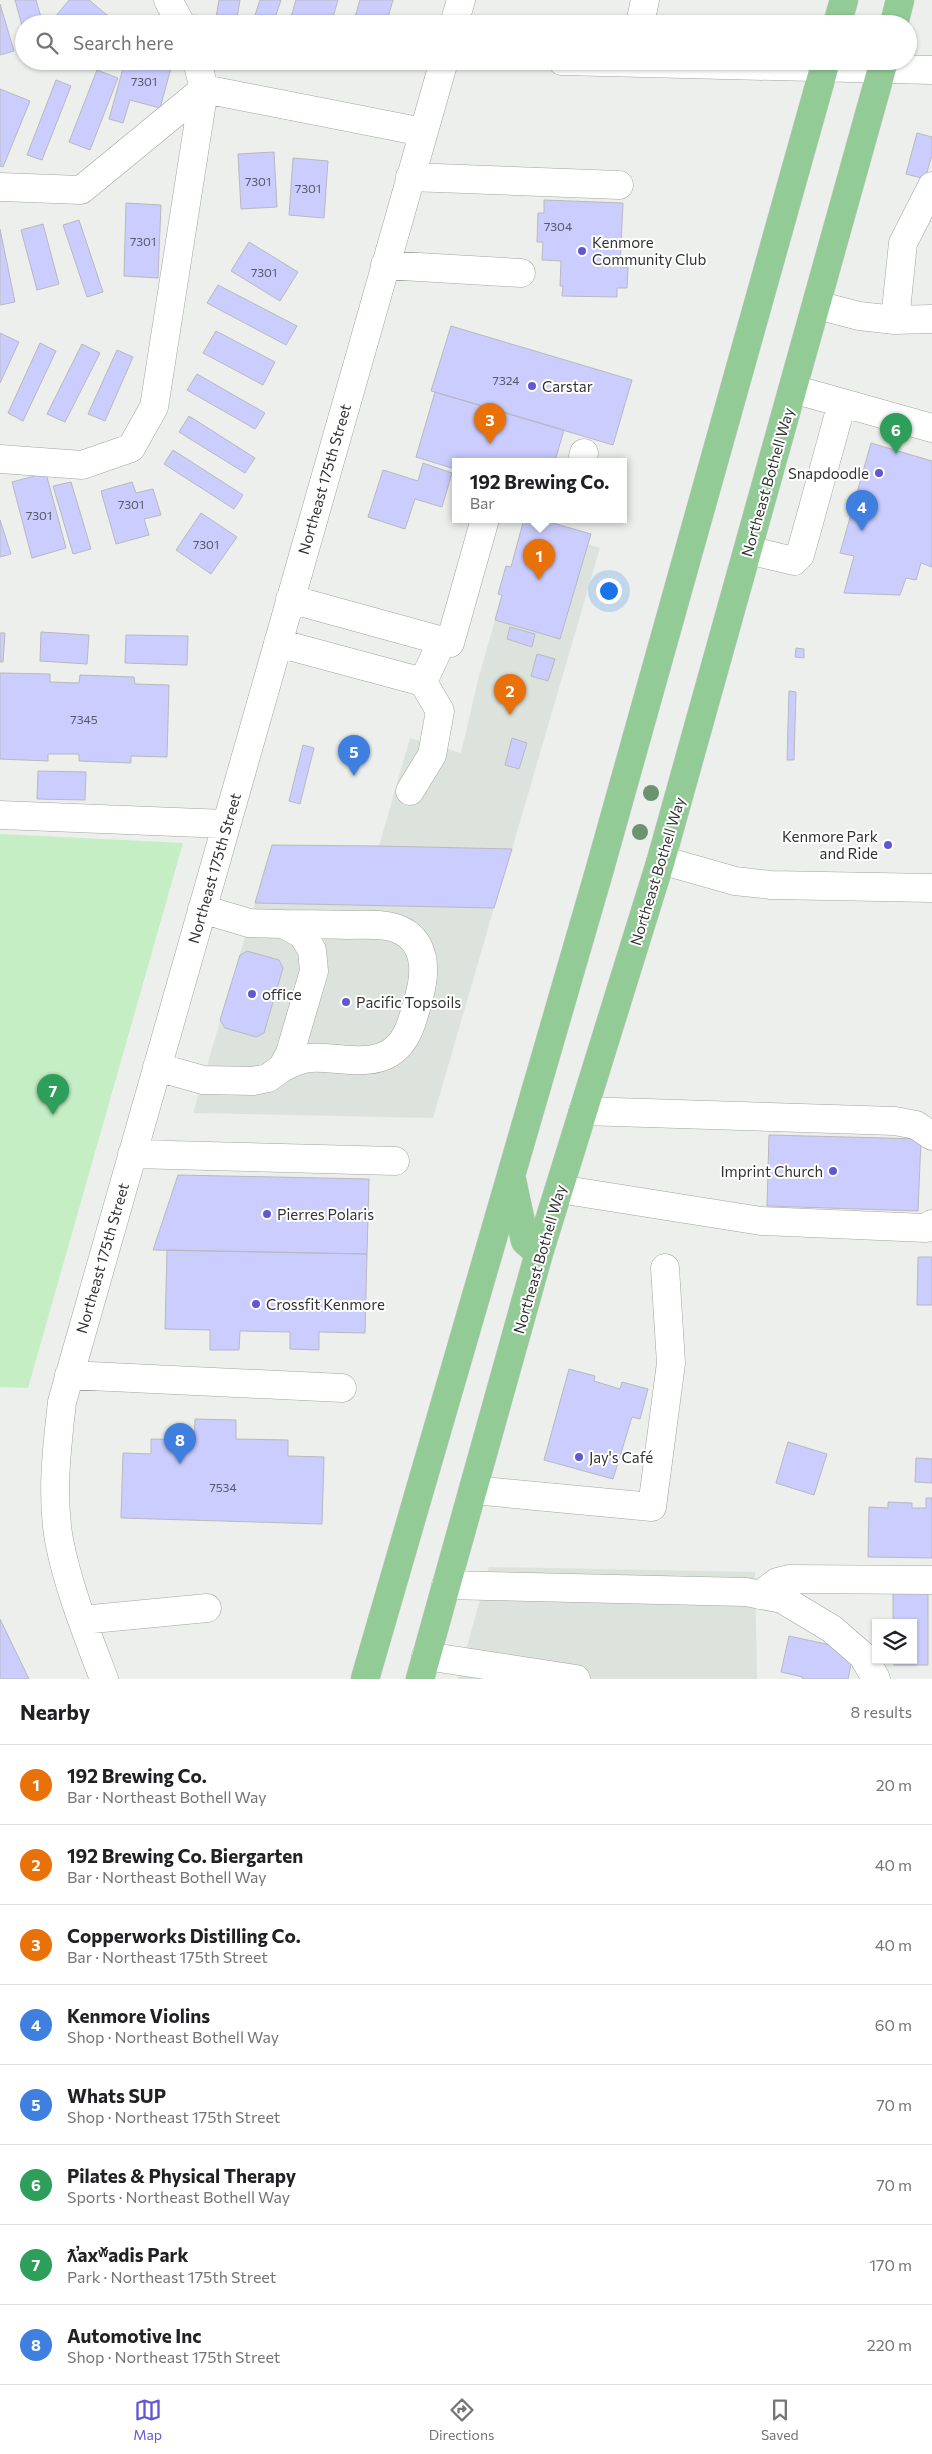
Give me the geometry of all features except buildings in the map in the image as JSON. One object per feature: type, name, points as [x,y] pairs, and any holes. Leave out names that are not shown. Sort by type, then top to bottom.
[{"type":"main road","points":[[840,15],[844,0]]},
{"type":"main road","points":[[896,15],[900,0]]},
{"type":"main road","points":[[365,1679],[599,872],[823,70]]},
{"type":"main road","name":"Northeast Bothell Way","points":[[423,1668],[539,1252],[661,860],[882,70]]},
{"type":"main road","points":[[510,1174],[525,1241],[539,1252]]},
{"type":"street","points":[[168,0],[176,15]]},
{"type":"street","points":[[457,15],[461,0]]},
{"type":"street","points":[[642,15],[645,0]]},
{"type":"street","points":[[917,68],[932,70]]},
{"type":"street","points":[[0,459],[82,465],[131,448],[154,407],[204,89],[199,70]]},
{"type":"street","name":"Northeast 175th Street","points":[[104,1679],[82,1620],[59,1540],[55,1473],[62,1402],[441,70]]},
{"type":"street","points":[[204,89],[423,132]]},
{"type":"street","points":[[0,187],[81,190],[204,89]]},
{"type":"street","points":[[410,177],[619,185]]},
{"type":"street","points":[[895,320],[903,244],[932,186]]},
{"type":"street","points":[[385,265],[521,273]]},
{"type":"street","points":[[817,305],[858,316],[895,320],[932,319]]},
{"type":"street","points":[[793,389],[932,428]]},
{"type":"street","points":[[748,550],[788,561],[794,561],[800,555],[842,403]]},
{"type":"street","points":[[290,599],[450,643],[485,523]]},
{"type":"street","points":[[424,682],[442,641]]},
{"type":"street","points":[[278,643],[424,682],[440,711],[432,756],[410,791]]},
{"type":"street","points":[[0,815],[226,824]]},
{"type":"street","points":[[661,860],[735,881],[762,884],[932,888]]},
{"type":"street","points":[[157,1067],[202,1080],[253,1081],[268,1078],[282,1068],[310,1058],[367,1059],[389,1054],[406,1038],[423,982],[425,966],[420,951],[411,937],[398,929],[382,926],[249,923],[202,909]]},
{"type":"street","points":[[282,1068],[290,1053],[314,971],[312,950],[302,934],[283,924]]},
{"type":"street","points":[[584,1111],[895,1121],[916,1125],[932,1136]]},
{"type":"street","points":[[132,1154],[395,1161]]},
{"type":"street","points":[[559,1189],[702,1210],[760,1221],[926,1228],[932,1224]]},
{"type":"street","points":[[473,1490],[652,1507],[671,1363],[664,1268]]},
{"type":"street","points":[[69,1375],[342,1388]]},
{"type":"street","points":[[760,1595],[778,1582],[789,1579],[932,1580]]},
{"type":"street","points":[[446,1586],[676,1589],[746,1592],[782,1599],[832,1629],[863,1656],[876,1679]]},
{"type":"street","points":[[82,1620],[207,1608]]},
{"type":"street","points":[[423,1668],[576,1679]]},
{"type":"shaded area","points":[[588,544],[600,548],[512,849],[379,846],[410,738],[461,753],[479,676],[495,620],[560,639]]},
{"type":"shaded area","name":"Pacific Topsoils","points":[[255,903],[494,908],[433,1118],[193,1113]]},
{"type":"shaded area","points":[[489,1567],[755,1572],[757,1679],[458,1679]]},
{"type":"green space","points":[[0,834],[183,843],[28,1388],[0,1387]]},
{"type":"place","name":"Kenmore Community Club","points":[[582,251]]},
{"type":"place","name":"Carstar","points":[[532,386]]},
{"type":"place","name":"Copperworks Distilling Co.","points":[[490,444]]},
{"type":"place","name":"Pilates & Physical Therapy","points":[[896,454]]},
{"type":"place","name":"Snapdoodle","points":[[879,473]]},
{"type":"place","name":"Kenmore Violins","points":[[862,531]]},
{"type":"place","name":"192 Brewing Co.","points":[[539,580]]},
{"type":"place","name":"192 Brewing Co. Biergarten","points":[[510,715]]},
{"type":"place","name":"Whats SUP","points":[[354,776]]},
{"type":"place","name":"Kenmore Park and Ride","points":[[888,845]]},
{"type":"place","name":"office","points":[[252,994]]},
{"type":"place","name":"Pacific Topsoils","points":[[346,1002]]},
{"type":"place","name":"ƛ̕ax̌ʷadis Park","points":[[53,1115]]},
{"type":"place","name":"Imprint Church","points":[[833,1171]]},
{"type":"place","name":"Pierres Polaris","points":[[267,1214]]},
{"type":"place","name":"Crossfit Kenmore","points":[[256,1304]]},
{"type":"place","name":"Jay's Café","points":[[579,1457]]},
{"type":"place","name":"Automotive Inc","points":[[180,1464]]}]
